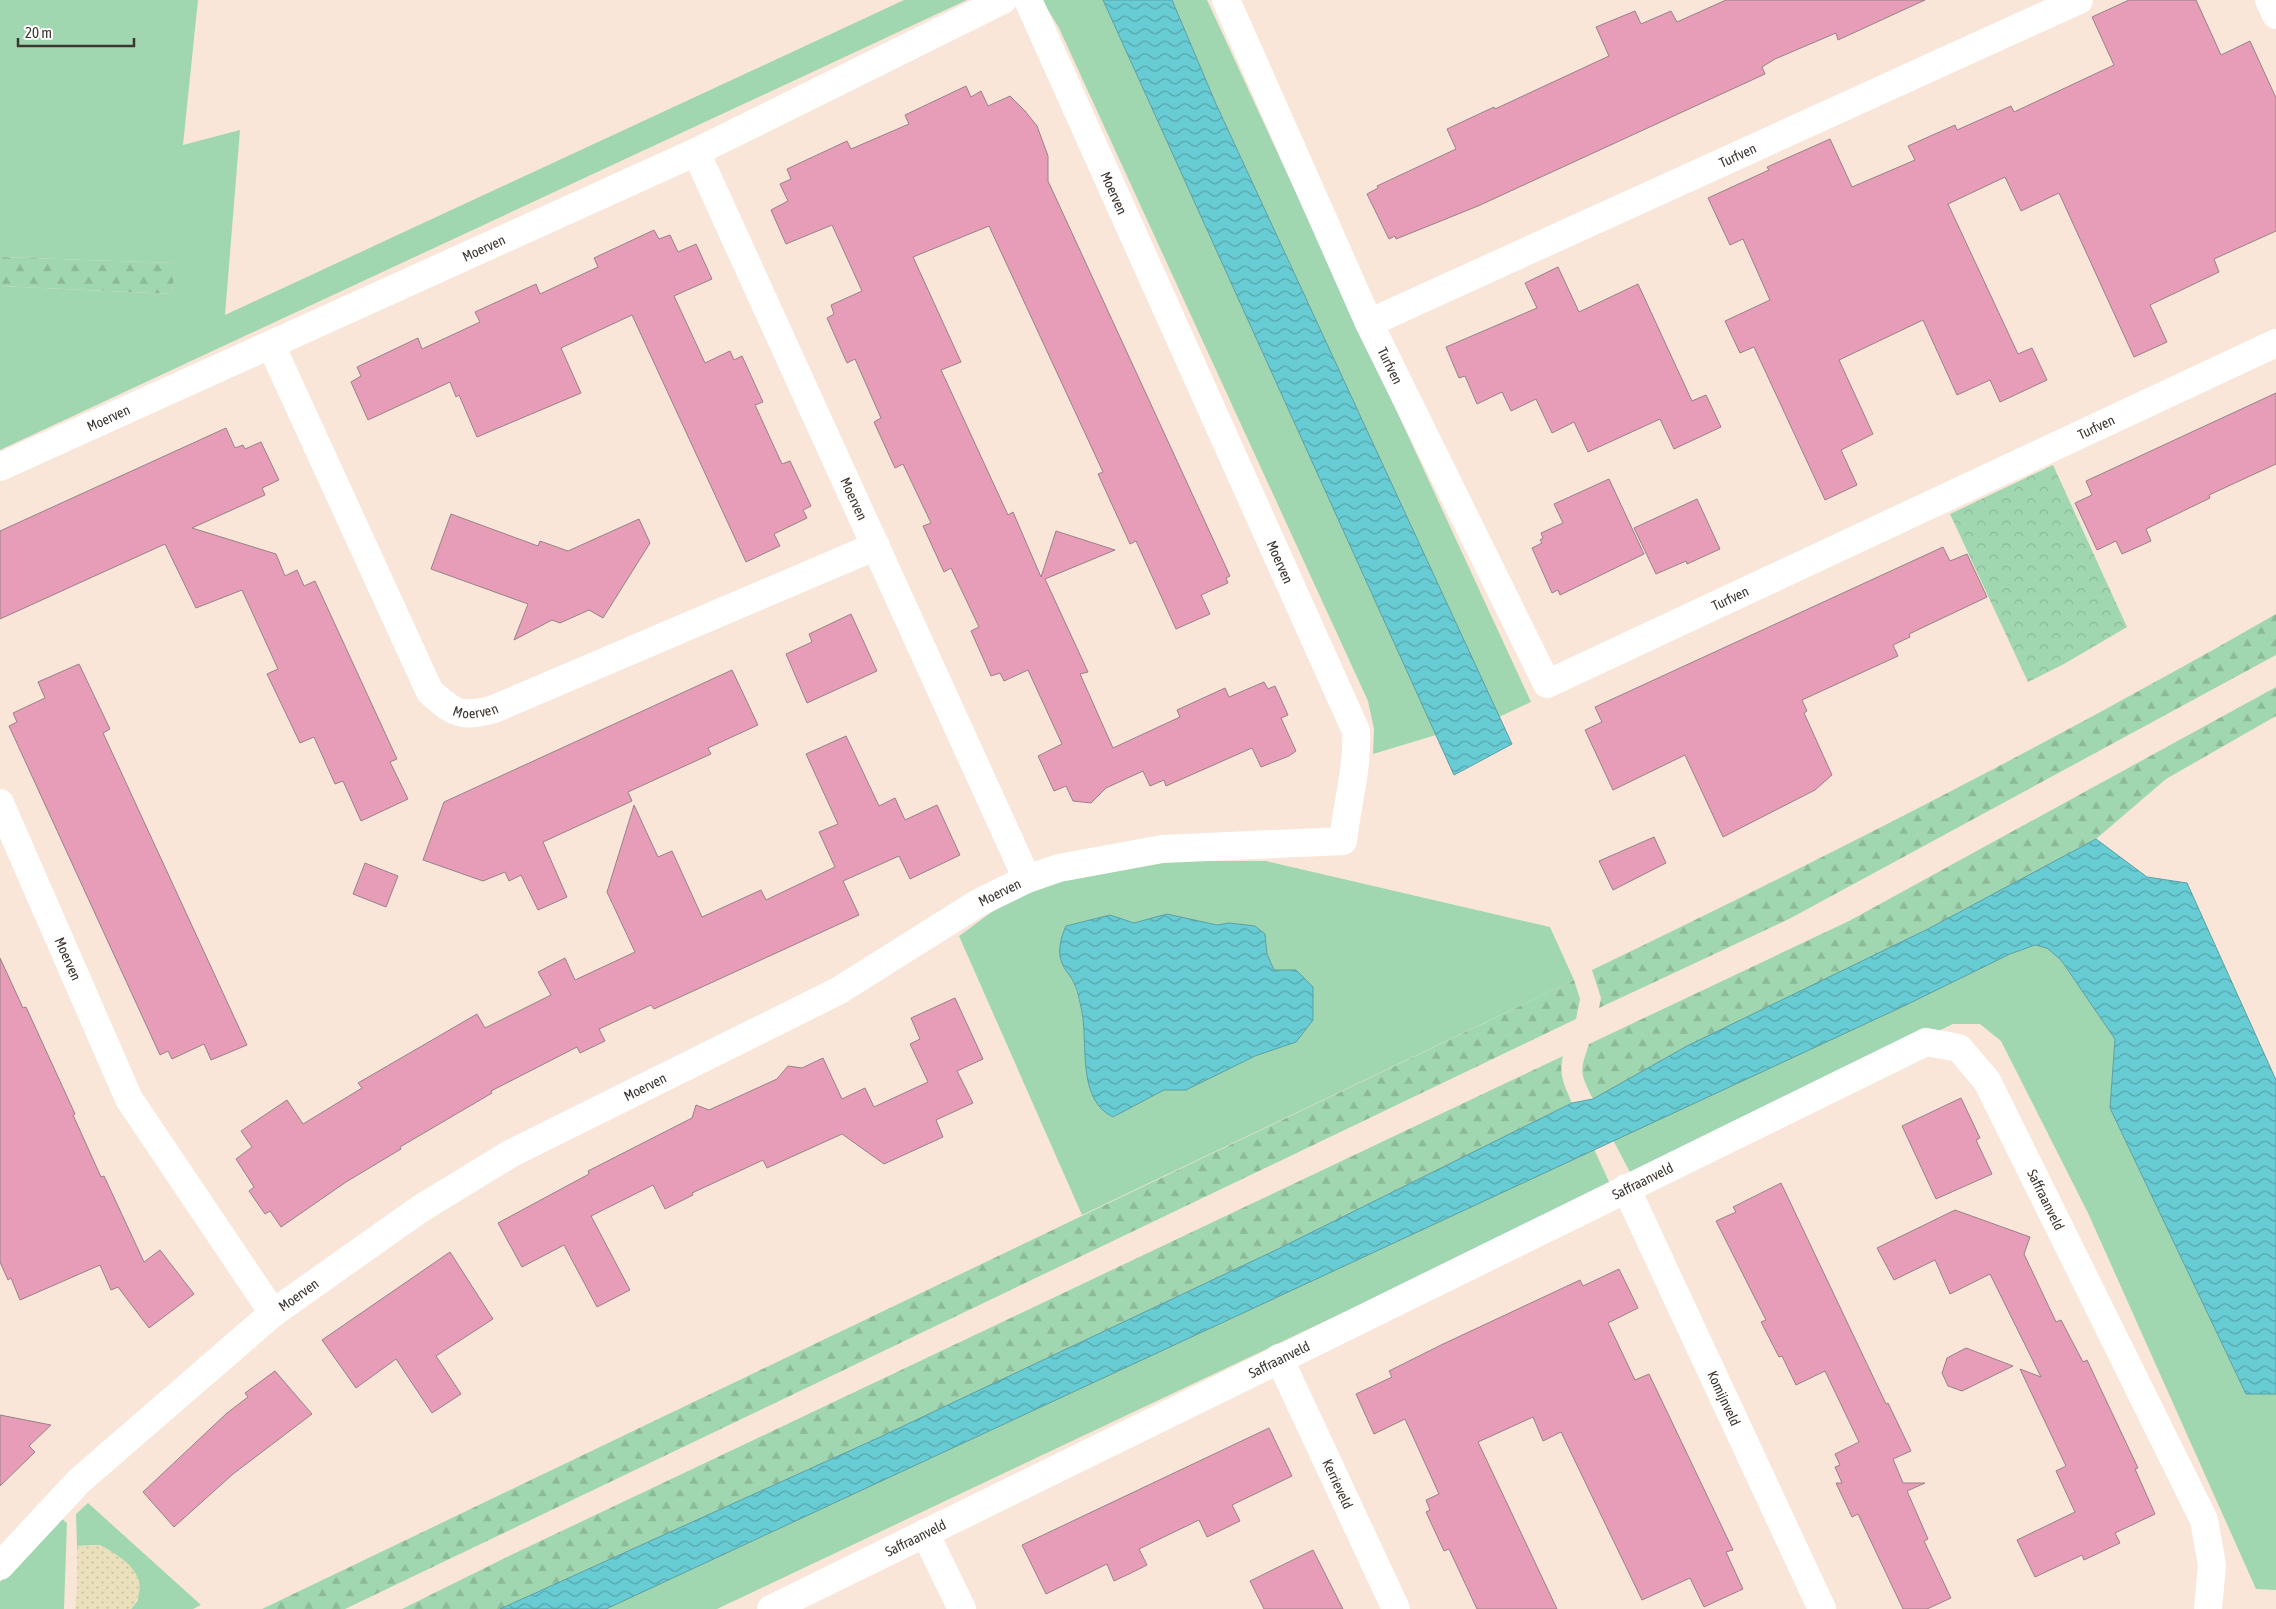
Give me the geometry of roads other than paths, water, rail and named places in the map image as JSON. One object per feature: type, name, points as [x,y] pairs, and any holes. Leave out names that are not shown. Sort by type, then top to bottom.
[{"type":"street","name":"Moerven","points":[[0,467],[271,346],[696,152],[1003,0]]},
{"type":"street","name":"Moerven","points":[[0,1566],[80,1481],[273,1313],[420,1208],[510,1154],[838,991],[978,903],[1027,879],[1059,868],[1162,849],[1343,841],[1346,807],[1357,755],[1356,731],[1028,0]]},
{"type":"street","name":"Turfven","points":[[1226,0],[1369,323],[1548,684],[2276,343]]},
{"type":"street","name":"Turfven","points":[[1369,323],[2079,0]]},
{"type":"street","points":[[2269,0],[2276,15]]},
{"type":"street","name":"Moerven","points":[[696,152],[1027,879]]},
{"type":"street","name":"Moerven","points":[[271,346],[430,692],[450,710],[472,715],[494,709],[876,546]]},
{"type":"street","name":"Moerven","points":[[0,803],[129,1099],[273,1313]]},
{"type":"street","name":"Saffraanveld","points":[[771,1609],[1926,1042],[1959,1048],[1987,1080],[2204,1520],[2212,1565],[2208,1609]]},
{"type":"street","name":"Komijnveld","points":[[1626,1188],[1822,1609]]},
{"type":"street","name":"Kerrieveld","points":[[1279,1358],[1396,1609]]},
{"type":"street","points":[[925,1533],[962,1609]]},
{"type":"water","points":[[1103,0],[1172,0],[1216,104],[1512,744],[1454,775]]},
{"type":"water","points":[[2096,839],[2147,877],[2187,883],[2276,1080],[2276,1394],[2246,1394],[2110,1108],[2115,1039],[2061,960],[2047,948],[2035,945],[2010,954],[1906,1005],[606,1609],[500,1609],[878,1438],[1276,1250],[1572,1103],[1593,1099],[1687,1046],[1928,929]]},
{"type":"water","points":[[1167,914],[1217,925],[1229,923],[1255,926],[1265,934],[1267,954],[1274,970],[1296,970],[1313,987],[1313,1020],[1296,1042],[1255,1056],[1186,1090],[1164,1090],[1113,1117],[1102,1109],[1094,1098],[1089,1085],[1086,1070],[1082,1012],[1072,979],[1064,967],[1061,958],[1061,939],[1066,926],[1110,915],[1134,923]]}]
